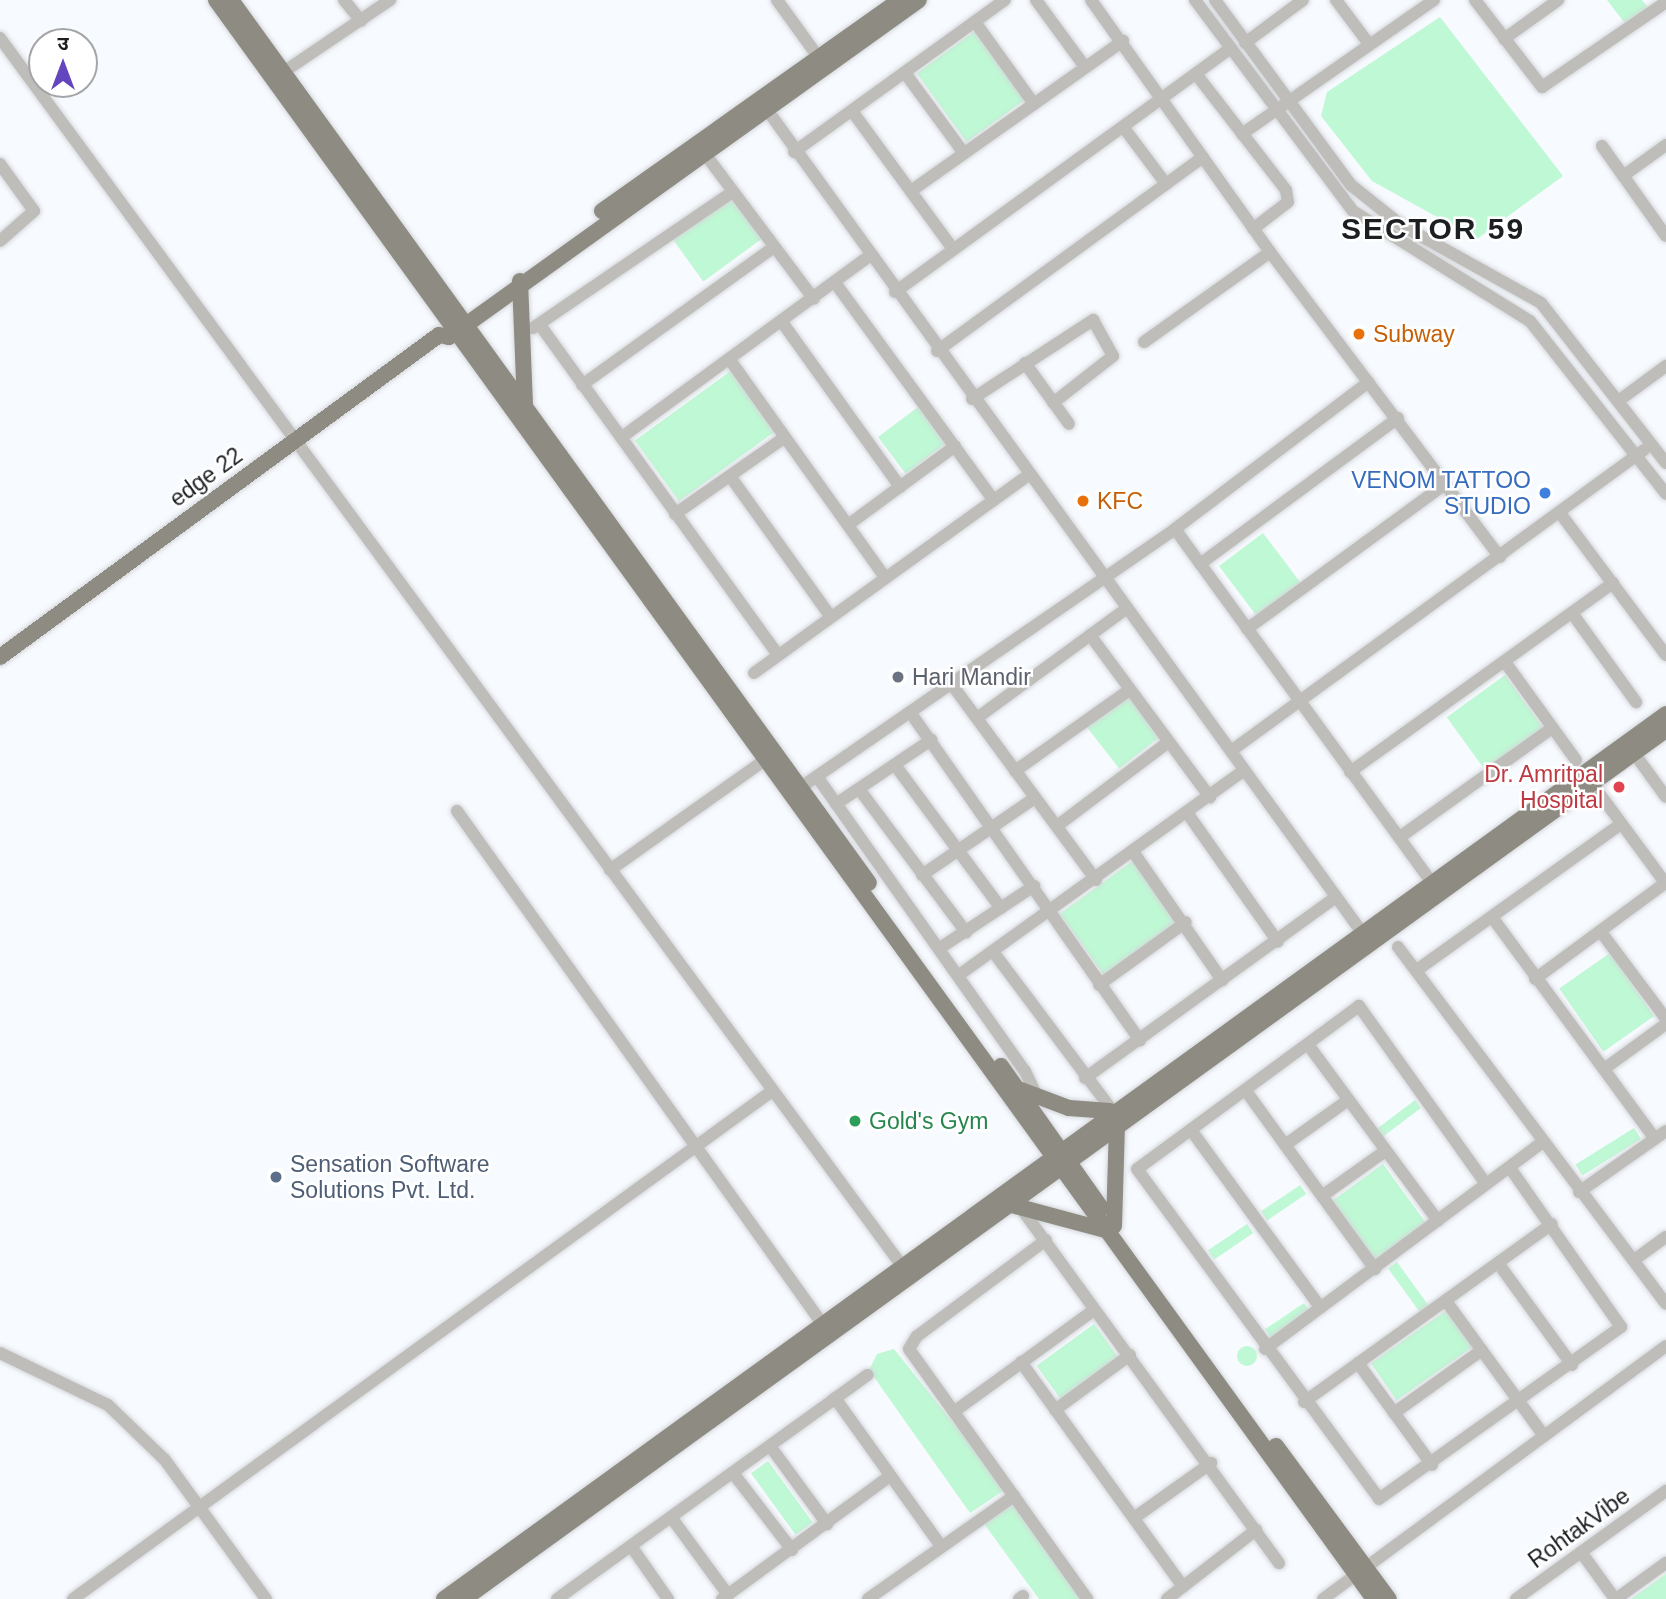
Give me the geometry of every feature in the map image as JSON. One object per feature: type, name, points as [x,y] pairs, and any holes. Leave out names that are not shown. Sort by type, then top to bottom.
[{"type":"main road","points":[[216,0],[277,72]]},
{"type":"main road","points":[[231,0],[277,72],[454,324],[766,759],[796,791],[1016,1086],[1061,1158]]},
{"type":"main road","points":[[454,324],[768,111],[900,0]]},
{"type":"main road","points":[[454,324],[823,64],[919,0]]},
{"type":"main road","points":[[520,281],[532,327],[525,405]]},
{"type":"main road","points":[[454,324],[525,405],[796,791],[1109,1228],[1361,1571],[1389,1599]]},
{"type":"main road","name":"edge 22","points":[[2,651],[454,324]]},
{"type":"main road","points":[[443,1599],[901,1263],[1061,1158],[1113,1115],[1361,931],[1666,714]]},
{"type":"main road","points":[[1016,1086],[1038,1099],[1113,1115],[1666,730]]},
{"type":"main road","points":[[1109,1228],[1113,1115]]},
{"type":"main road","points":[[464,1599],[1015,1206],[1061,1158]]},
{"type":"main road","points":[[1015,1206],[1109,1228]]},
{"type":"main road","points":[[1361,1571],[1374,1599]]},
{"type":"street","points":[[344,0],[360,22]]},
{"type":"street","points":[[277,72],[360,22],[390,0]]},
{"type":"street","points":[[777,0],[823,64]]},
{"type":"street","points":[[794,152],[1005,0]]},
{"type":"street","points":[[1036,0],[1085,67]]},
{"type":"street","points":[[1091,0],[1123,41],[1269,252],[1398,418],[1500,557]]},
{"type":"street","points":[[1195,0],[1353,211],[1530,321],[1666,494]]},
{"type":"street","points":[[1214,0],[1351,185],[1381,212],[1541,303],[1621,399],[1666,463]]},
{"type":"street","points":[[1245,43],[1303,0]]},
{"type":"street","points":[[1336,0],[1369,44]]},
{"type":"street","points":[[1242,134],[1434,0]]},
{"type":"street","points":[[1475,0],[1542,87],[1666,2]]},
{"type":"street","points":[[1504,39],[1558,0]]},
{"type":"street","points":[[975,22],[1034,104]]},
{"type":"street","points":[[0,38],[901,1263]]},
{"type":"street","points":[[911,191],[1123,41]]},
{"type":"street","points":[[895,292],[1230,49]]},
{"type":"street","points":[[905,73],[963,152]]},
{"type":"street","points":[[1196,74],[1286,190],[1288,202],[1253,229]]},
{"type":"street","points":[[768,111],[868,257],[1361,931]]},
{"type":"street","points":[[852,111],[953,249]]},
{"type":"street","points":[[1124,128],[1166,184]]},
{"type":"street","points":[[1623,176],[1666,145]]},
{"type":"street","points":[[1602,146],[1666,236]]},
{"type":"street","points":[[705,153],[773,248],[814,299]]},
{"type":"street","points":[[937,351],[1203,157]]},
{"type":"street","points":[[0,164],[34,211],[0,241]]},
{"type":"street","points":[[732,192],[532,327],[622,437],[778,655]]},
{"type":"street","points":[[582,385],[773,248]]},
{"type":"street","points":[[1144,342],[1269,252]]},
{"type":"street","points":[[622,437],[836,284],[868,257]]},
{"type":"street","points":[[836,284],[992,498]]},
{"type":"street","points":[[972,399],[1084,320],[1093,320],[1104,333],[1113,356],[1053,403]]},
{"type":"street","points":[[782,322],[900,487]]},
{"type":"street","points":[[730,360],[885,577]]},
{"type":"street","points":[[1025,363],[1069,424]]},
{"type":"street","points":[[1621,399],[1666,366]]},
{"type":"street","points":[[796,791],[1102,576],[1175,529],[1369,382]]},
{"type":"street","points":[[1200,564],[1398,418]]},
{"type":"street","points":[[675,514],[784,438]]},
{"type":"street","points":[[1231,751],[1500,557],[1652,443]]},
{"type":"street","points":[[848,525],[955,446]]},
{"type":"street","points":[[730,476],[831,617]]},
{"type":"street","points":[[754,673],[992,498],[1027,476]]},
{"type":"street","points":[[1247,629],[1445,484]]},
{"type":"street","points":[[1560,513],[1666,655]]},
{"type":"street","points":[[1175,529],[1431,881]]},
{"type":"street","points":[[1350,772],[1613,583]]},
{"type":"street","points":[[977,718],[1126,609]]},
{"type":"street","points":[[1572,614],[1636,702]]},
{"type":"street","points":[[1090,635],[1166,744],[1210,797]]},
{"type":"street","points":[[1505,662],[1576,760]]},
{"type":"street","points":[[950,682],[1096,880]]},
{"type":"street","points":[[1015,771],[1128,691]]},
{"type":"street","points":[[910,712],[994,824],[1099,985],[1140,1040]]},
{"type":"street","points":[[1400,837],[1551,729]]},
{"type":"street","points":[[836,804],[931,740]]},
{"type":"street","points":[[1057,826],[1166,744]]},
{"type":"street","points":[[1634,754],[1666,797]]},
{"type":"street","points":[[610,870],[766,759]]},
{"type":"street","points":[[895,765],[1001,908]]},
{"type":"street","points":[[959,975],[1051,913],[1243,771]]},
{"type":"street","points":[[818,778],[959,975],[1038,1099]]},
{"type":"street","points":[[859,789],[966,932]]},
{"type":"street","points":[[1535,979],[1665,884],[1596,789]]},
{"type":"street","points":[[922,875],[956,849],[1035,798]]},
{"type":"street","points":[[457,811],[699,1147],[821,1322]]},
{"type":"street","points":[[1188,814],[1278,942]]},
{"type":"street","points":[[1417,970],[1621,824]]},
{"type":"street","points":[[1134,853],[1186,922],[1222,980]]},
{"type":"street","points":[[940,948],[1034,886]]},
{"type":"street","points":[[1085,1078],[1278,942],[1335,898]]},
{"type":"street","points":[[1492,917],[1535,979],[1604,1069],[1661,1135],[1580,1192]]},
{"type":"street","points":[[1099,985],[1186,922]]},
{"type":"street","points":[[1601,932],[1666,1019]]},
{"type":"street","points":[[1398,947],[1666,1304]]},
{"type":"street","points":[[994,953],[1113,1115]]},
{"type":"street","points":[[1486,1184],[1359,1006],[1309,1046],[1140,1165],[1137,1174],[1375,1498],[1395,1493],[1572,1365],[1621,1323],[1510,1168]]},
{"type":"street","points":[[1604,1069],[1666,1024]]},
{"type":"street","points":[[1309,1046],[1438,1221]]},
{"type":"street","points":[[73,1599],[699,1147],[772,1091]]},
{"type":"street","points":[[1245,1091],[1375,1269]]},
{"type":"street","points":[[1285,1145],[1348,1100]]},
{"type":"street","points":[[1191,1130],[1321,1308]]},
{"type":"street","points":[[1265,1349],[1543,1142]]},
{"type":"street","points":[[1322,1196],[1385,1151]]},
{"type":"street","points":[[1015,1206],[1046,1240],[1094,1310],[1211,1463],[1279,1563]]},
{"type":"street","points":[[1304,1402],[1552,1224]]},
{"type":"street","points":[[1634,1260],[1666,1237]]},
{"type":"street","points":[[1046,1240],[912,1342],[911,1355],[955,1411],[1087,1599]]},
{"type":"street","points":[[1498,1263],[1572,1365]]},
{"type":"street","points":[[1446,1301],[1544,1436]]},
{"type":"street","points":[[955,1411],[1094,1310]]},
{"type":"street","points":[[1324,1599],[1666,1346]]},
{"type":"street","points":[[1394,1413],[1482,1350]]},
{"type":"street","points":[[0,1353],[108,1405],[165,1460],[266,1599]]},
{"type":"street","points":[[1055,1410],[1130,1355]]},
{"type":"street","points":[[1021,1362],[1183,1587]]},
{"type":"street","points":[[1358,1363],[1432,1465]]},
{"type":"street","points":[[567,1596],[631,1546],[868,1375]]},
{"type":"street","points":[[835,1398],[941,1546]]},
{"type":"street","points":[[770,1446],[827,1524]]},
{"type":"street","points":[[1135,1518],[1211,1463]]},
{"type":"street","points":[[733,1473],[792,1550]]},
{"type":"street","points":[[671,1517],[725,1597],[891,1476]]},
{"type":"street","name":"RohtakVibe","points":[[1516,1599],[1531,1595],[1581,1552],[1666,1491]]},
{"type":"street","points":[[868,1599],[1013,1496]]},
{"type":"street","points":[[1167,1599],[1256,1530]]},
{"type":"street","points":[[631,1546],[668,1599]]},
{"type":"street","points":[[1581,1552],[1616,1599],[1666,1563]]},
{"type":"green space","points":[[1607,0],[1642,0],[1649,9],[1627,26]]},
{"type":"green space","points":[[1440,17],[1563,176],[1477,239],[1372,181],[1321,116],[1327,92]]},
{"type":"green space","points":[[975,31],[1025,100],[967,142],[917,73]]},
{"type":"green space","points":[[731,197],[762,239],[703,281],[673,239]]},
{"type":"green space","points":[[732,370],[776,431],[679,501],[635,441]]},
{"type":"green space","points":[[918,407],[946,444],[906,474],[878,437]]},
{"type":"green space","points":[[1263,533],[1302,584],[1258,617],[1219,566]]},
{"type":"green space","points":[[1505,675],[1545,730],[1487,772],[1447,717]]},
{"type":"green space","points":[[1127,694],[1160,737],[1119,769],[1086,726]]},
{"type":"green space","points":[[1134,860],[1179,921],[1104,976],[1060,914]]},
{"type":"green space","points":[[1610,953],[1654,1016],[1603,1052],[1559,989]]},
{"type":"green space","points":[[1415,1100],[1421,1108],[1383,1137],[1377,1129]]},
{"type":"green space","points":[[1634,1128],[1641,1139],[1582,1176],[1575,1165]]},
{"type":"green space","points":[[1383,1164],[1426,1224],[1376,1261],[1332,1201]]},
{"type":"green space","points":[[1300,1185],[1306,1194],[1267,1220],[1261,1211]]},
{"type":"green space","points":[[1247,1224],[1253,1233],[1214,1259],[1208,1250]]},
{"type":"green space","points":[[1397,1262],[1429,1306],[1420,1312],[1388,1268]]},
{"type":"green space","points":[[1304,1303],[1310,1312],[1271,1338],[1265,1329]]},
{"type":"green space","points":[[1447,1310],[1473,1347],[1397,1400],[1371,1363]]},
{"type":"green space","points":[[1094,1324],[1118,1357],[1061,1399],[1037,1366]]},
{"type":"green space","points":[[1247,1346],[1254,1349],[1257,1356],[1254,1363],[1247,1366],[1240,1363],[1237,1356],[1240,1349]]},
{"type":"green space","points":[[894,1349],[1006,1489],[970,1513],[869,1370],[877,1354]]},
{"type":"green space","points":[[768,1461],[813,1522],[796,1535],[751,1473]]},
{"type":"green space","points":[[1014,1498],[1085,1599],[1039,1599],[982,1521]]},
{"type":"green space","points":[[1666,1574],[1666,1599],[1631,1599]]},
{"type":"place","name":"Subway","points":[[1359,334]]},
{"type":"place","name":"VENOM TATTOO STUDIO","points":[[1545,493]]},
{"type":"place","name":"KFC","points":[[1083,501]]},
{"type":"place","name":"Hari Mandir","points":[[898,677]]},
{"type":"place","name":"Dr. Amritpal Hospital","points":[[1619,787]]},
{"type":"place","name":"Gold's Gym","points":[[855,1121]]},
{"type":"place","name":"Sensation Software Solutions Pvt. Ltd.","points":[[276,1177]]},
{"type":"district","name":"SECTOR 59","points":[[1433,229]]}]
